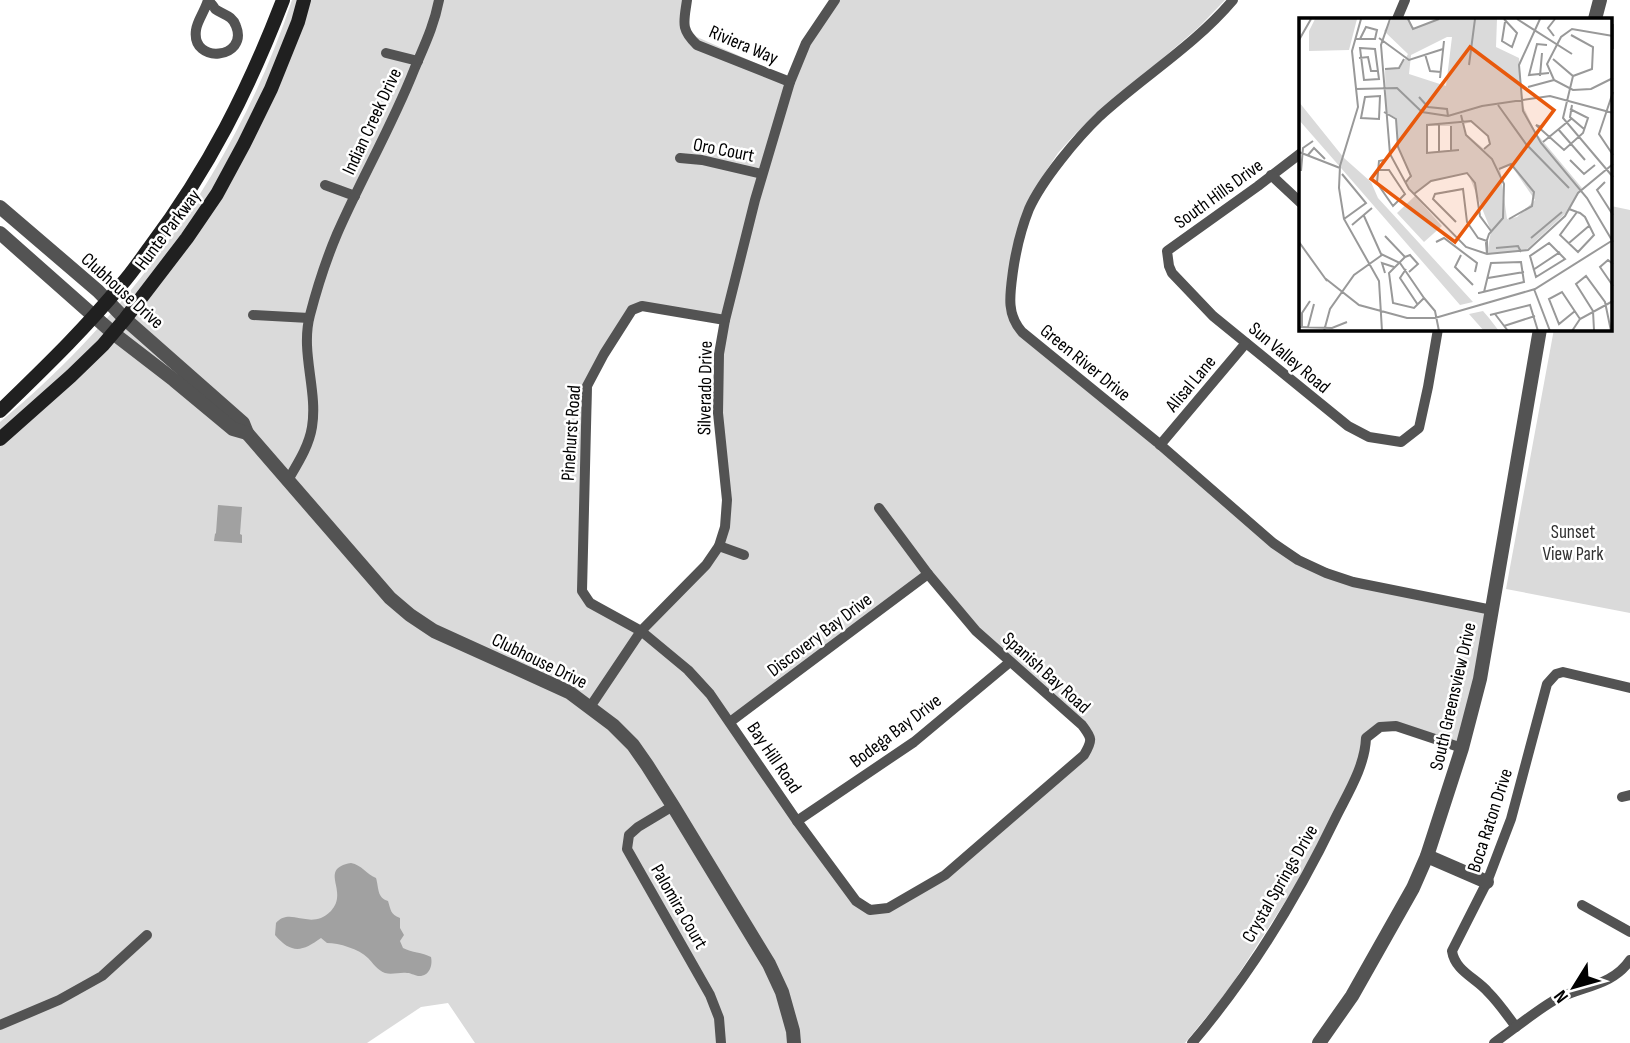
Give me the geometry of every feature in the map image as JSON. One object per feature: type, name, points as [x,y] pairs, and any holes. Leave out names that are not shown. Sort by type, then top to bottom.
[{"type":"main road","name":"Hunte Parkway","points":[[0,411],[95,316],[177,210],[241,101],[283,0]]},
{"type":"main road","name":"Hunte Parkway","points":[[0,439],[71,376],[113,333],[187,238],[217,194],[244,144],[271,89],[304,0]]},
{"type":"street","points":[[208,0],[215,8],[229,16],[237,28],[238,35],[232,48],[220,54],[213,54],[201,48],[195,35],[208,0]]},
{"type":"street","name":"Indian Creek Drive","points":[[288,480],[304,454],[312,427],[313,407],[307,351],[309,318],[336,236],[402,100],[435,20],[439,0]]},
{"type":"street","name":"Riviera Way","points":[[687,0],[684,21],[687,35],[697,45],[790,82]]},
{"type":"street","name":"Silverado Drive","points":[[590,708],[641,631],[706,565],[719,546],[725,527],[727,500],[718,413],[719,354],[725,320],[762,174],[790,82],[806,43],[835,0]]},
{"type":"street","name":"Green River Drive","points":[[1233,0],[1193,40],[1110,108],[1056,167],[1030,209],[1016,249],[1011,315],[1017,327],[1044,351],[1292,556],[1317,569],[1353,582],[1492,610]]},
{"type":"street","points":[[1396,18],[1405,0]]},
{"type":"street","points":[[1595,18],[1600,0]]},
{"type":"street","name":"Indian Creek Drive","points":[[386,53],[418,61]]},
{"type":"street","name":"South Hills Drive","points":[[1169,266],[1167,251],[1299,154]]},
{"type":"street","name":"Oro Court","points":[[680,158],[702,160],[762,174]]},
{"type":"street","points":[[1271,175],[1299,201]]},
{"type":"street","name":"Indian Creek Drive","points":[[325,184],[355,196]]},
{"type":"street","name":"Clubhouse Drive","points":[[0,207],[98,291],[125,319],[243,423],[247,433],[390,597],[410,615],[434,631],[569,692],[613,725],[632,745],[673,806],[769,964],[782,992],[794,1043]]},
{"type":"street","name":"Clubhouse Drive","points":[[0,233],[113,333],[233,429],[247,433]]},
{"type":"street","name":"Sun Valley Road","points":[[1169,266],[1202,307],[1348,426],[1369,436],[1401,442],[1419,428],[1438,331]]},
{"type":"street","name":"Pinehurst Road","points":[[641,631],[590,603],[582,591],[587,386],[632,310],[642,306],[725,320]]},
{"type":"street","points":[[253,315],[309,318]]},
{"type":"street","name":"South Greensview Drive","points":[[1319,1043],[1352,996],[1413,888],[1427,856],[1462,748],[1492,610],[1540,331]]},
{"type":"street","name":"Alisal Lane","points":[[1160,445],[1246,343]]},
{"type":"street","name":"Spanish Bay Road","points":[[870,910],[888,908],[945,875],[1084,755],[1091,744],[1090,736],[1082,725],[976,631],[928,575],[879,508]]},
{"type":"street","points":[[719,546],[744,555]]},
{"type":"street","name":"Discovery Bay Drive","points":[[730,722],[928,575]]},
{"type":"street","name":"Bay Hill Road","points":[[641,631],[688,670],[710,694],[797,821],[856,901],[870,910]]},
{"type":"street","name":"Bodega Bay Drive","points":[[797,821],[914,742],[1010,662]]},
{"type":"street","name":"Boca Raton Drive","points":[[1516,1027],[1485,989],[1458,966],[1452,951],[1487,882],[1511,819],[1550,680],[1563,672],[1630,688]]},
{"type":"street","name":"Crystal Springs Drive","points":[[1192,1043],[1235,989],[1295,898],[1359,770],[1366,751],[1366,738],[1380,727],[1396,726],[1462,748]]},
{"type":"street","name":"Palomira Court","points":[[673,806],[629,835],[627,849],[710,995],[719,1018],[721,1043]]},
{"type":"street","points":[[1427,856],[1487,882]]},
{"type":"street","points":[[1582,905],[1630,932]]},
{"type":"street","points":[[0,1025],[59,1000],[102,976],[147,935]]},
{"type":"street","points":[[1494,1043],[1556,1000],[1604,983],[1630,960]]},
{"type":"green space","points":[[292,0],[687,0],[689,30],[697,37],[789,78],[831,0],[1225,0],[1199,27],[1076,133],[1044,174],[1013,258],[1016,321],[1287,548],[1314,563],[1368,582],[1489,606],[1460,743],[1392,724],[1376,728],[1303,874],[1227,992],[1185,1043],[475,1043],[448,1003],[421,1007],[367,1043],[0,1043],[0,422],[48,380],[136,284],[211,176],[270,60]],"holes":[[[638,307],[725,320],[717,409],[726,525],[704,567],[640,630],[591,597],[583,583],[593,368]],[[930,571],[981,630],[1088,736],[1082,751],[943,874],[889,903],[871,906],[856,896],[730,718]]]},
{"type":"green space","name":"Sunset View Park","points":[[1612,206],[1630,210],[1630,613],[1506,589],[1554,331],[1612,331]]},
{"type":"shaded area","points":[[218,505],[242,507],[242,543],[214,541]]},
{"type":"shaded area","points":[[351,863],[376,878],[380,895],[400,918],[400,928],[404,935],[400,941],[403,948],[431,957],[431,967],[425,975],[385,973],[359,952],[343,945],[327,943],[321,938],[298,949],[287,946],[275,935],[276,923],[282,918],[316,919],[331,911],[337,896],[336,870]]}]
